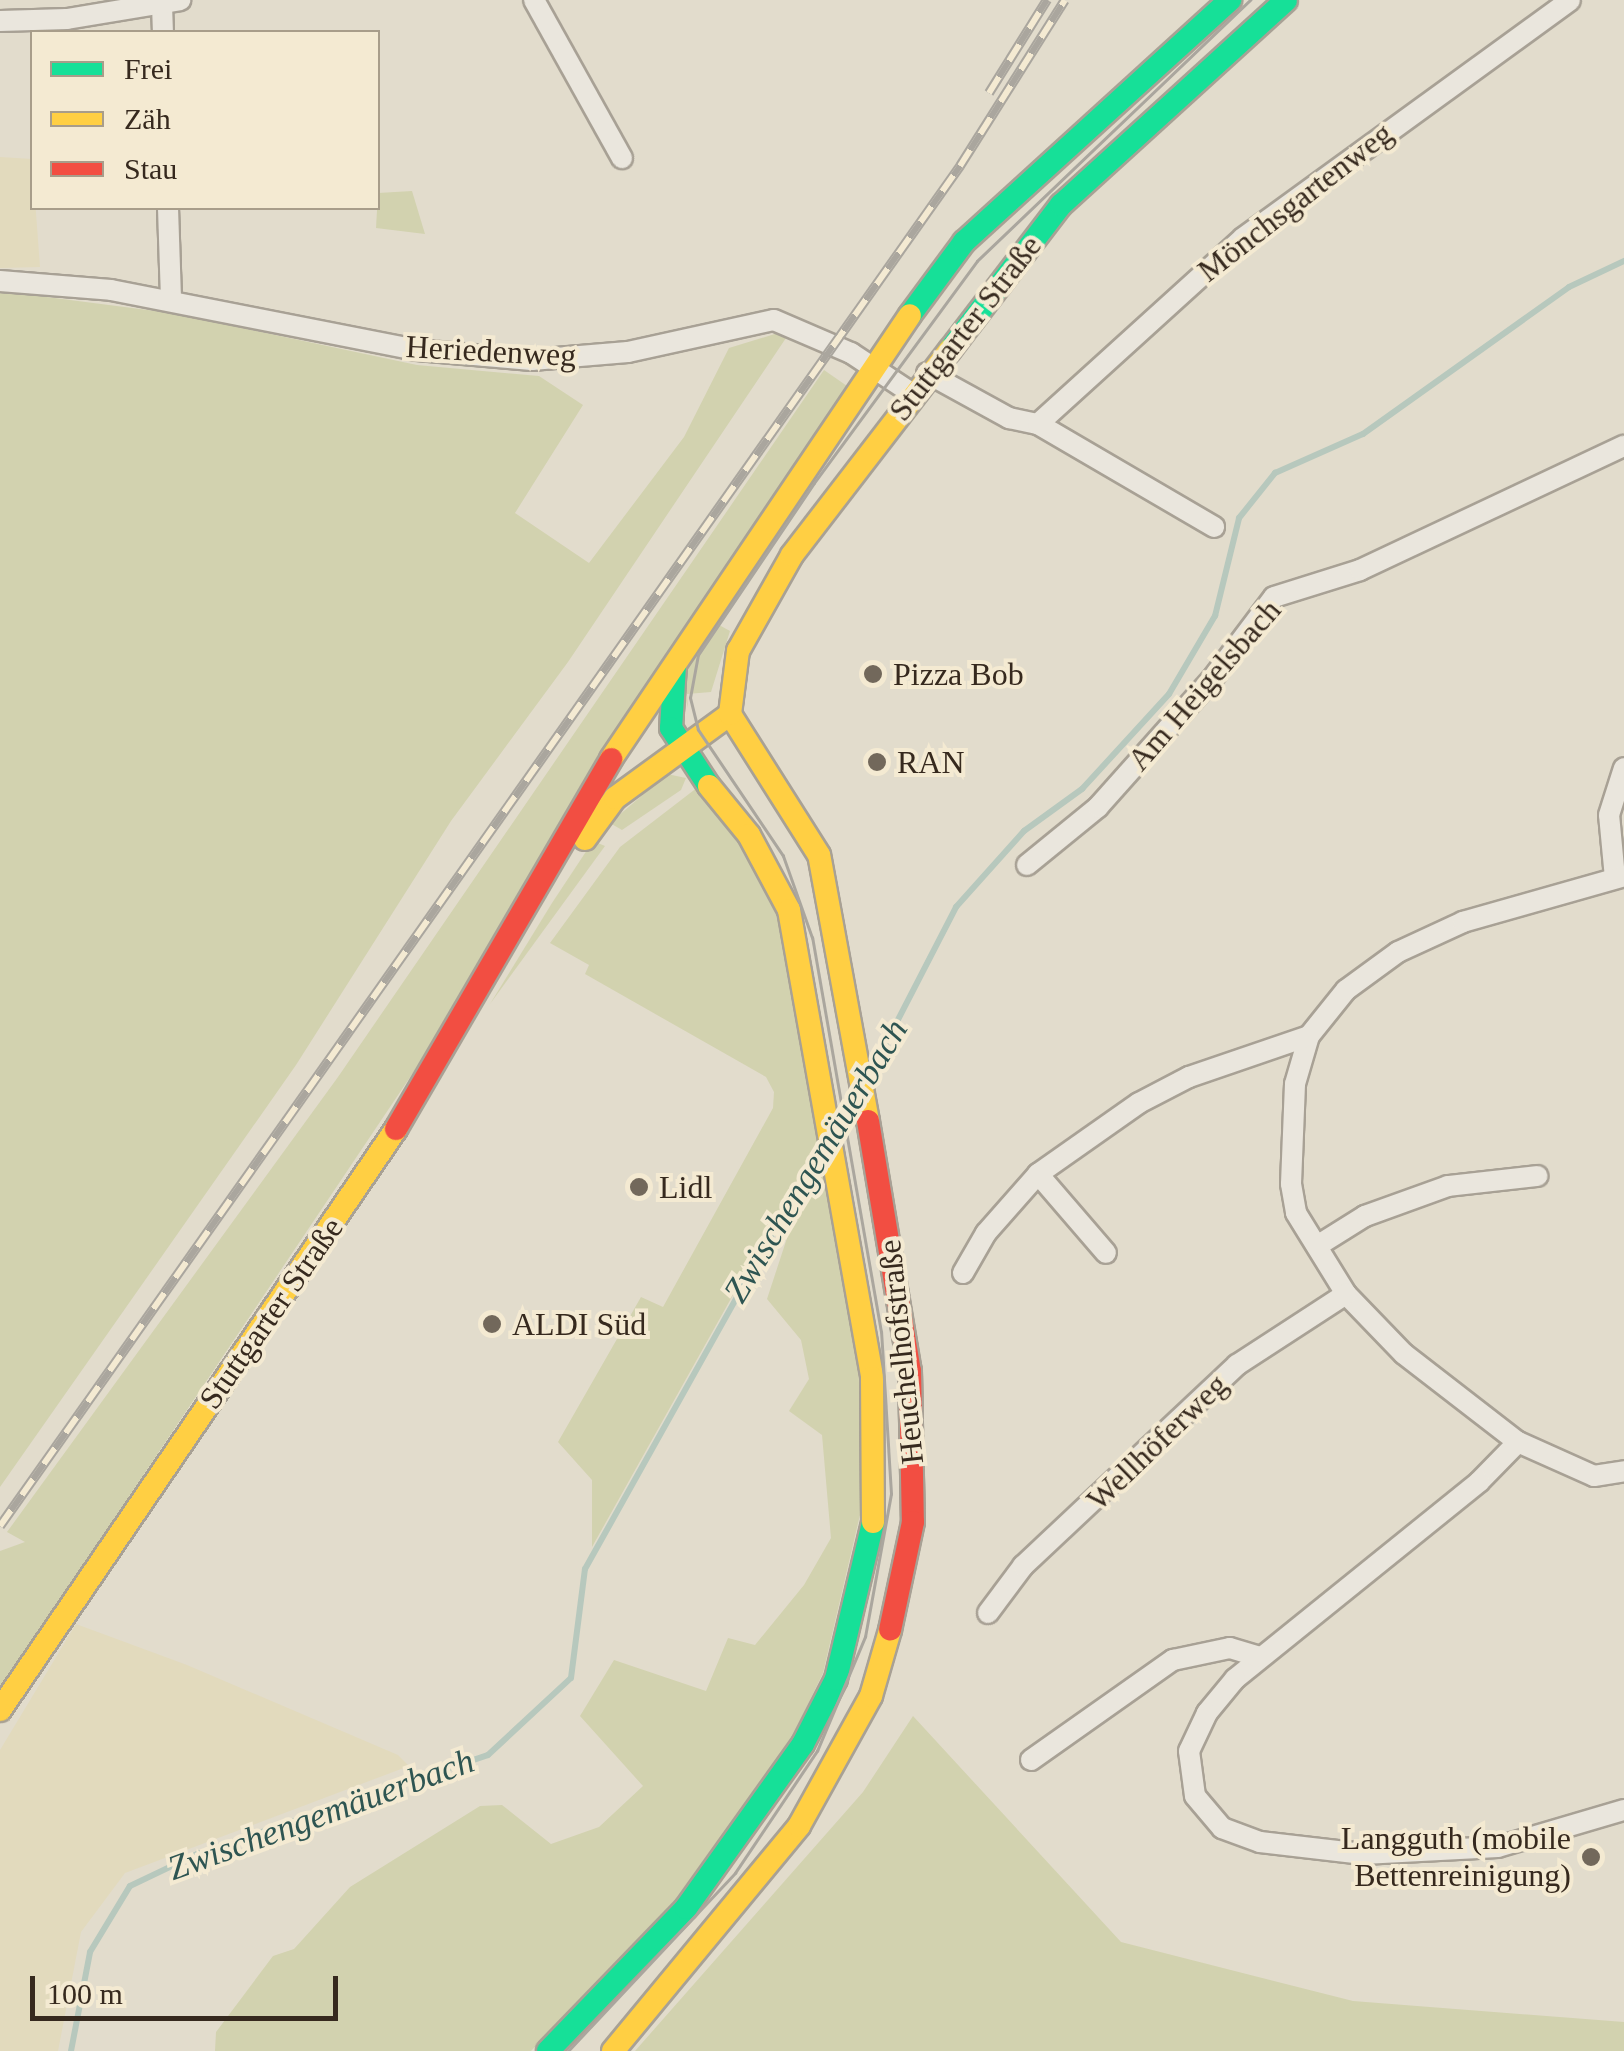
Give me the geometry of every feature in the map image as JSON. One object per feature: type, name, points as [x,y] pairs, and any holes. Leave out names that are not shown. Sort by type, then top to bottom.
[{"type":"main road","name":"Stuttgarter Straße","points":[[0,1710],[368,1174],[530,908],[633,721],[964,242],[1230,0]]},
{"type":"main road","name":"Stuttgarter Straße","points":[[730,714],[728,696],[748,628],[792,555],[927,374],[1061,205],[1286,0]]},
{"type":"main road","name":"Stuttgarter Straße","points":[[671,728],[677,659]]},
{"type":"main road","name":"Stuttgarter Straße","points":[[610,768],[638,742],[671,728],[730,714]]},
{"type":"main road","name":"Stuttgarter Straße","points":[[530,908],[614,798],[730,714]]},
{"type":"main road","name":"Heuchelhofstraße","points":[[613,2051],[808,1810],[871,1696],[903,1588],[915,1428],[855,1034],[819,855],[730,714]]},
{"type":"main road","points":[[671,728],[682,750]]},
{"type":"main road","name":"Heuchelhofstraße","points":[[548,2051],[686,1908],[765,1806],[836,1679],[865,1576],[875,1423],[837,1161],[789,910],[773,873],[682,750]]},
{"type":"street","points":[[534,0],[622,158]]},
{"type":"street","name":"Mönchsgartenweg","points":[[1038,424],[1243,238],[1570,0]]},
{"type":"street","points":[[0,21],[171,3],[163,30]]},
{"type":"street","points":[[168,210],[172,299]]},
{"type":"street","name":"Heriedenweg","points":[[0,281],[172,299],[417,350],[532,360],[628,352],[774,320],[875,368],[913,394]]},
{"type":"street","points":[[927,374],[1009,418],[1038,424],[1214,528]]},
{"type":"street","name":"Am Heigelsbach","points":[[1026,865],[1098,807],[1214,678],[1274,597],[1360,570],[1624,446]]},
{"type":"street","points":[[1624,768],[1610,814],[1619,877],[1463,922],[1398,952],[1346,990],[1309,1036],[1294,1084],[1291,1184],[1296,1213],[1346,1294],[1404,1354],[1518,1442],[1594,1476],[1624,1471]]},
{"type":"street","points":[[963,1272],[986,1233],[1038,1174],[1092,1132],[1189,1077],[1241,1065],[1309,1036]]},
{"type":"street","points":[[1038,1174],[1106,1253]]},
{"type":"street","points":[[1316,1246],[1366,1216],[1448,1186],[1537,1176]]},
{"type":"street","name":"Wellhöferweg","points":[[988,1612],[1023,1566],[1237,1365],[1346,1294]]},
{"type":"street","points":[[1518,1442],[1395,1552],[1257,1656],[1207,1713],[1190,1752],[1195,1796],[1222,1828],[1302,1850],[1436,1855],[1498,1847],[1624,1810]]},
{"type":"street","points":[[1031,1760],[1173,1660],[1230,1648],[1257,1656]]},
{"type":"shaded area","points":[[0,157],[30,159],[30,210],[36,210],[40,267],[0,268]]},
{"type":"shaded area","points":[[76,1624],[187,1665],[398,1755],[409,1766],[125,1873],[81,1932],[58,2051],[0,2051],[0,1750]]},
{"type":"green space","points":[[412,191],[425,234],[376,228],[380,193]]},
{"type":"green space","points":[[0,291],[171,313],[417,365],[539,376],[583,405],[515,513],[589,563],[684,437],[729,348],[778,333],[786,338],[568,662],[451,821],[296,1065],[0,1487]]},
{"type":"green space","points":[[824,370],[847,386],[449,1019],[0,1689],[0,1551],[25,1542],[7,1532],[338,1077]]},
{"type":"green space","points":[[710,620],[730,631],[711,692],[687,694],[688,708],[680,677]]},
{"type":"green space","points":[[667,774],[686,778],[681,790],[622,830],[610,823]]},
{"type":"green space","points":[[698,787],[740,838],[780,914],[818,1143],[592,1547],[592,1480],[558,1442],[641,1297],[663,1307],[773,1108],[774,1092],[766,1077],[585,974],[589,965],[550,943],[620,847]]},
{"type":"green space","points":[[593,841],[605,846],[490,1004],[552,903]]},
{"type":"green space","points":[[823,1168],[858,1353],[863,1502],[823,1673],[790,1741],[673,1903],[531,2051],[215,2051],[216,2032],[273,1956],[294,1949],[350,1887],[480,1806],[502,1805],[551,1844],[599,1827],[643,1786],[580,1716],[614,1660],[706,1691],[728,1638],[755,1645],[804,1585],[831,1538],[822,1435],[789,1411],[809,1379],[801,1340],[767,1299],[788,1235]]},
{"type":"green space","points":[[913,1716],[1121,1942],[1353,2001],[1624,2022],[1624,2051],[635,2051],[863,1792]]},
{"type":"waterway","name":"Zwischengemäuerbach","points":[[871,1072],[956,907],[1024,831],[1082,789],[1169,694],[1215,616],[1239,518],[1275,473],[1363,434],[1569,287],[1624,261]]},
{"type":"waterway","name":"Zwischengemäuerbach","points":[[837,1122],[855,1095]]},
{"type":"waterway","name":"Zwischengemäuerbach","points":[[71,2051],[90,1952],[130,1886],[197,1854],[488,1755],[571,1678],[585,1569],[822,1145]]},
{"type":"tram line","points":[[568,2051],[735,1873],[817,1751],[865,1637],[891,1494],[881,1332],[812,938],[783,856],[698,730],[690,698],[698,655],[814,483],[977,261],[1250,0]]},
{"type":"railway","points":[[989,93],[1047,0]]},
{"type":"railway","points":[[0,1526],[960,166],[1065,0]]},
{"type":"traffic: fast","points":[[910,315],[964,242],[1230,0]]},
{"type":"traffic: fast","points":[[950,350],[1061,205],[1286,0]]},
{"type":"traffic: fast","points":[[675,665],[671,728],[709,786]]},
{"type":"traffic: fast","points":[[548,2051],[686,1908],[803,1744],[836,1679],[873,1522]]},
{"type":"traffic: slow","points":[[611,759],[910,315]]},
{"type":"traffic: slow","points":[[868,1121],[819,855],[730,714],[738,651],[792,555],[950,350]]},
{"type":"traffic: slow","points":[[585,839],[615,798],[730,714]]},
{"type":"traffic: slow","points":[[709,786],[749,835],[789,910],[872,1378],[873,1522]]},
{"type":"traffic: slow","points":[[0,1710],[396,1129]]},
{"type":"traffic: slow","points":[[613,2051],[799,1826],[871,1696],[890,1630]]},
{"type":"traffic: jam","points":[[396,1129],[611,759]]},
{"type":"traffic: jam","points":[[868,1121],[910,1371],[913,1522],[890,1630]]},
{"type":"place","name":"Pizza Bob","points":[[873,674]]},
{"type":"place","name":"RAN","points":[[877,762]]},
{"type":"place","name":"Lidl","points":[[639,1187]]},
{"type":"place","name":"ALDI Süd","points":[[492,1324]]},
{"type":"place","name":"Langguth (mobile Bettenreinigung)","points":[[1591,1857]]}]
